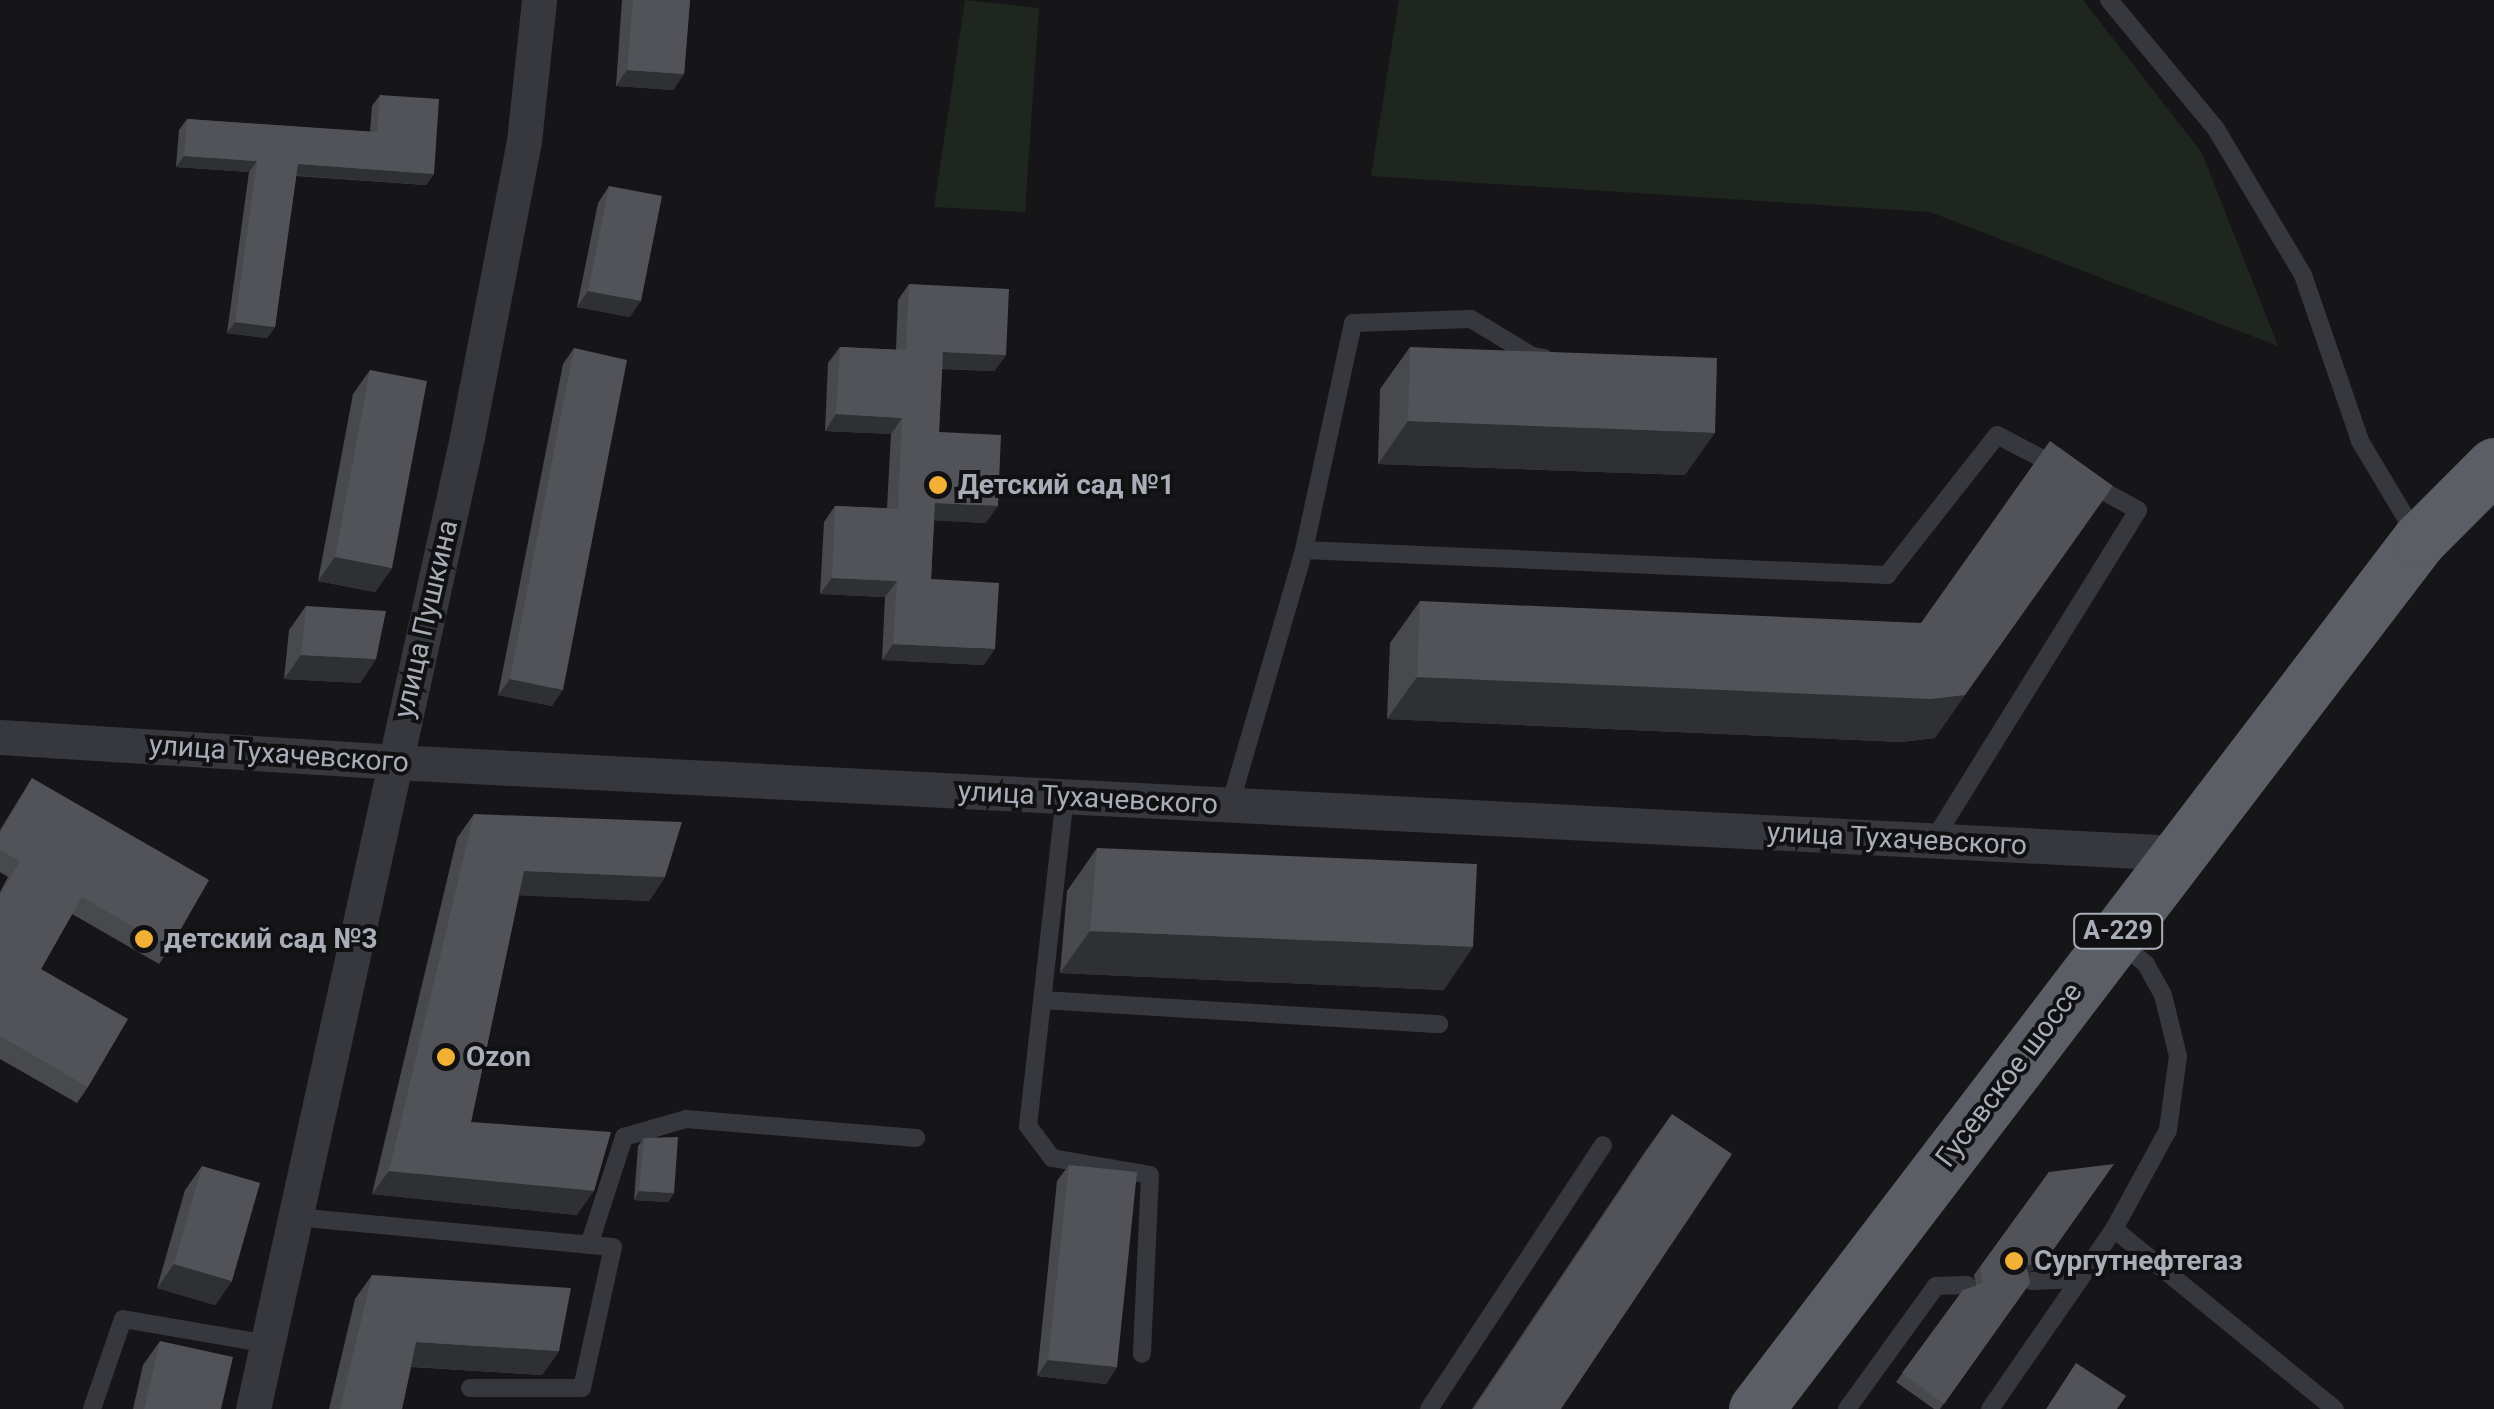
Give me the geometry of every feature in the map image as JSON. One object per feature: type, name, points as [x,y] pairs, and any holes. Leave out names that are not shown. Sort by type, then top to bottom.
[{"type":"highway","name":"Гусевское шоссе","points":[[1756,1409],[2176,853],[2419,540],[2494,465]]},
{"type":"street","name":"улица Пушкина","points":[[253,1409],[467,437],[517,178],[538,0]]},
{"type":"street","name":"улица Тухачевского","points":[[0,737],[394,762],[2176,853]]},
{"type":"lane","points":[[2109,0],[2216,129],[2304,276],[2360,441],[2419,540]]},
{"type":"lane","points":[[1230,805],[1304,550],[1354,323],[1471,319],[1532,356],[1570,361]]},
{"type":"lane","points":[[1304,550],[1886,574],[1998,436],[2138,510],[1933,841]]},
{"type":"lane","points":[[1065,796],[1028,1126],[1052,1158],[1150,1174],[1142,1354]]},
{"type":"lane","points":[[1990,1409],[2114,1229],[2168,1130],[2178,1056],[2163,994],[2146,964],[2113,938]]},
{"type":"lane","points":[[1042,1000],[1440,1024]]},
{"type":"lane","points":[[589,1245],[624,1137],[686,1119],[916,1138]]},
{"type":"lane","points":[[1429,1409],[1603,1145]]},
{"type":"lane","points":[[295,1218],[612,1247],[582,1388],[470,1388]]},
{"type":"lane","points":[[2114,1229],[2335,1409]]},
{"type":"lane","points":[[2031,1281],[2080,1279]]},
{"type":"lane","points":[[1847,1409],[1936,1286],[1967,1285]]},
{"type":"lane","points":[[92,1409],[123,1319],[267,1344]]},
{"type":"shaded area","points":[[965,0],[1039,8],[1025,212],[934,207]]},
{"type":"shaded area","points":[[1399,0],[2083,0],[2202,153],[2278,346],[1930,212],[1371,176]]},
{"type":"building","points":[[633,0],[690,0],[684,74],[627,70]]},
{"type":"building","points":[[380,95],[439,99],[434,174],[298,164],[275,327],[235,322],[257,161],[184,156],[187,119],[377,132]]},
{"type":"building","points":[[609,186],[662,196],[641,301],[588,291]]},
{"type":"building","name":"Детский сад №1","points":[[909,284],[1009,289],[1006,355],[943,352],[939,432],[1001,435],[998,506],[935,503],[931,579],[999,583],[995,649],[893,644],[897,581],[832,578],[835,506],[898,509],[902,418],[836,414],[840,347],[906,350]]},
{"type":"building","points":[[1410,347],[1717,358],[1715,433],[1408,421]]},
{"type":"building","points":[[574,348],[627,360],[563,690],[510,679]]},
{"type":"building","points":[[370,370],[427,381],[392,568],[335,557]]},
{"type":"building","points":[[2050,441],[2113,486],[1965,695],[1931,699],[1417,677],[1420,601],[1921,623]]},
{"type":"building","points":[[306,606],[386,611],[376,659],[301,655]]},
{"type":"building","name":"детский сад №3","points":[[32,778],[209,880],[170,948],[82,897],[41,969],[128,1019],[88,1087],[0,1036],[0,895],[20,861],[0,850],[0,834]]},
{"type":"building","points":[[474,814],[682,822],[665,877],[524,871],[471,1122],[611,1132],[594,1191],[389,1171]]},
{"type":"building","points":[[1097,848],[1477,864],[1473,947],[1090,931]]},
{"type":"building","points":[[1672,1114],[1732,1154],[1561,1409],[1474,1409]]},
{"type":"building","points":[[678,1137],[674,1193],[639,1191],[644,1138]]},
{"type":"building","points":[[2114,1164],[2046,1260],[2026,1266],[2030,1283],[1944,1404],[1902,1373],[1963,1290],[1983,1283],[1980,1267],[2049,1172]]},
{"type":"building","points":[[1069,1165],[1137,1172],[1117,1367],[1048,1360]]},
{"type":"building","points":[[202,1166],[260,1183],[232,1281],[174,1264]]},
{"type":"building","points":[[372,1275],[571,1288],[559,1351],[416,1342],[402,1409],[340,1409]]},
{"type":"building","points":[[160,1341],[233,1357],[221,1409],[144,1409]]},
{"type":"building","points":[[2076,1363],[2126,1396],[2117,1409],[2046,1409]]},
{"type":"place","name":"Детский сад №1","points":[[938,485]]},
{"type":"place","name":"детский сад №3","points":[[144,939]]},
{"type":"place","name":"Ozon","points":[[446,1057]]},
{"type":"place","name":"Сургутнефтегаз","points":[[2014,1261]]}]
